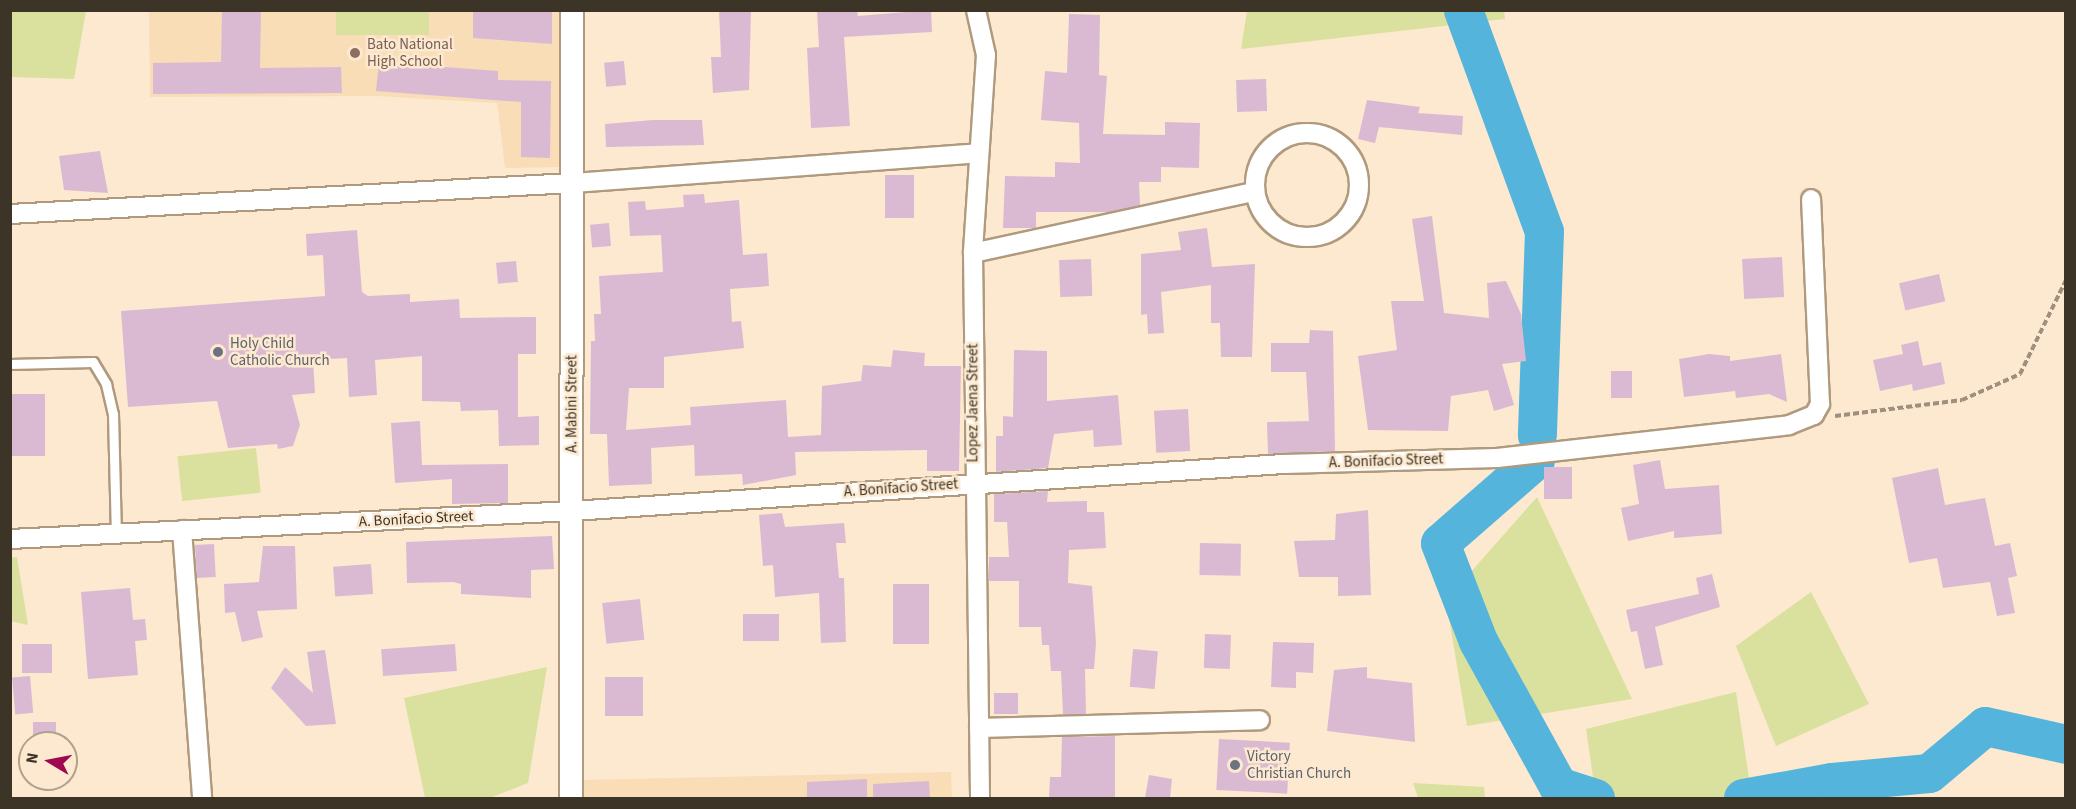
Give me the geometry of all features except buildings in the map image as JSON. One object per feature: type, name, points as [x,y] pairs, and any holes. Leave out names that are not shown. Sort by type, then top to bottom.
[{"type":"street","name":"A. Mabini Street","points":[[571,798],[572,10]]},
{"type":"street","name":"Lopez Jaena Street","points":[[976,10],[986,55],[976,153],[972,483],[980,798]]},
{"type":"street","points":[[1293,132],[1331,136],[1358,164],[1359,202],[1326,237],[1278,232],[1253,192],[1262,154],[1293,132]]},
{"type":"street","points":[[10,214],[572,183],[976,153]]},
{"type":"street","points":[[974,253],[1253,192]]},
{"type":"street","points":[[1811,199],[1820,404],[1814,415]]},
{"type":"street","name":"A. Bonifacio Street","points":[[10,539],[572,511],[1284,464],[1497,458],[1789,425],[1814,415]]},
{"type":"street","points":[[182,530],[202,798]]},
{"type":"street","points":[[979,728],[1260,720]]},
{"type":"lane","points":[[10,364],[93,362],[106,384],[113,414],[116,533]]},
{"type":"path","points":[[1814,415],[1841,417],[1962,400],[2020,374],[2066,280]]},
{"type":"shaded area","name":"Bato National High School","points":[[149,11],[560,11],[562,167],[505,168],[497,103],[377,96],[150,97]]},
{"type":"shaded area","points":[[951,772],[952,798],[581,798],[581,780]]},
{"type":"green space","points":[[11,10],[86,11],[74,79],[11,77]]},
{"type":"green space","points":[[336,11],[429,11],[429,35],[336,35]]},
{"type":"green space","points":[[1247,11],[1504,11],[1505,19],[1241,49]]},
{"type":"green space","points":[[256,448],[261,493],[182,501],[177,456]]},
{"type":"green space","points":[[1537,497],[1632,699],[1467,726],[1446,600]]},
{"type":"green space","points":[[17,557],[28,625],[11,621],[11,558]]},
{"type":"green space","points":[[1811,592],[1869,704],[1776,746],[1736,646]]},
{"type":"green space","points":[[547,667],[528,783],[490,798],[425,798],[404,698]]},
{"type":"green space","points":[[1736,692],[1752,798],[1596,798],[1586,729]]},
{"type":"green space","points":[[1413,783],[1484,787],[1485,798],[1418,798]]},
{"type":"waterway","points":[[1463,10],[1544,231],[1537,435]]},
{"type":"waterway","points":[[1535,460],[1440,543],[1478,641],[1558,786],[1595,798]]},
{"type":"waterway","points":[[1743,798],[1832,782],[1929,773],[1985,726],[2066,744]]},
{"type":"place","name":"Bato National High School","points":[[355,53]]},
{"type":"place","name":"Holy Child Catholic Church","points":[[218,352]]},
{"type":"place","name":"Victory Christian Church","points":[[1235,765]]}]
